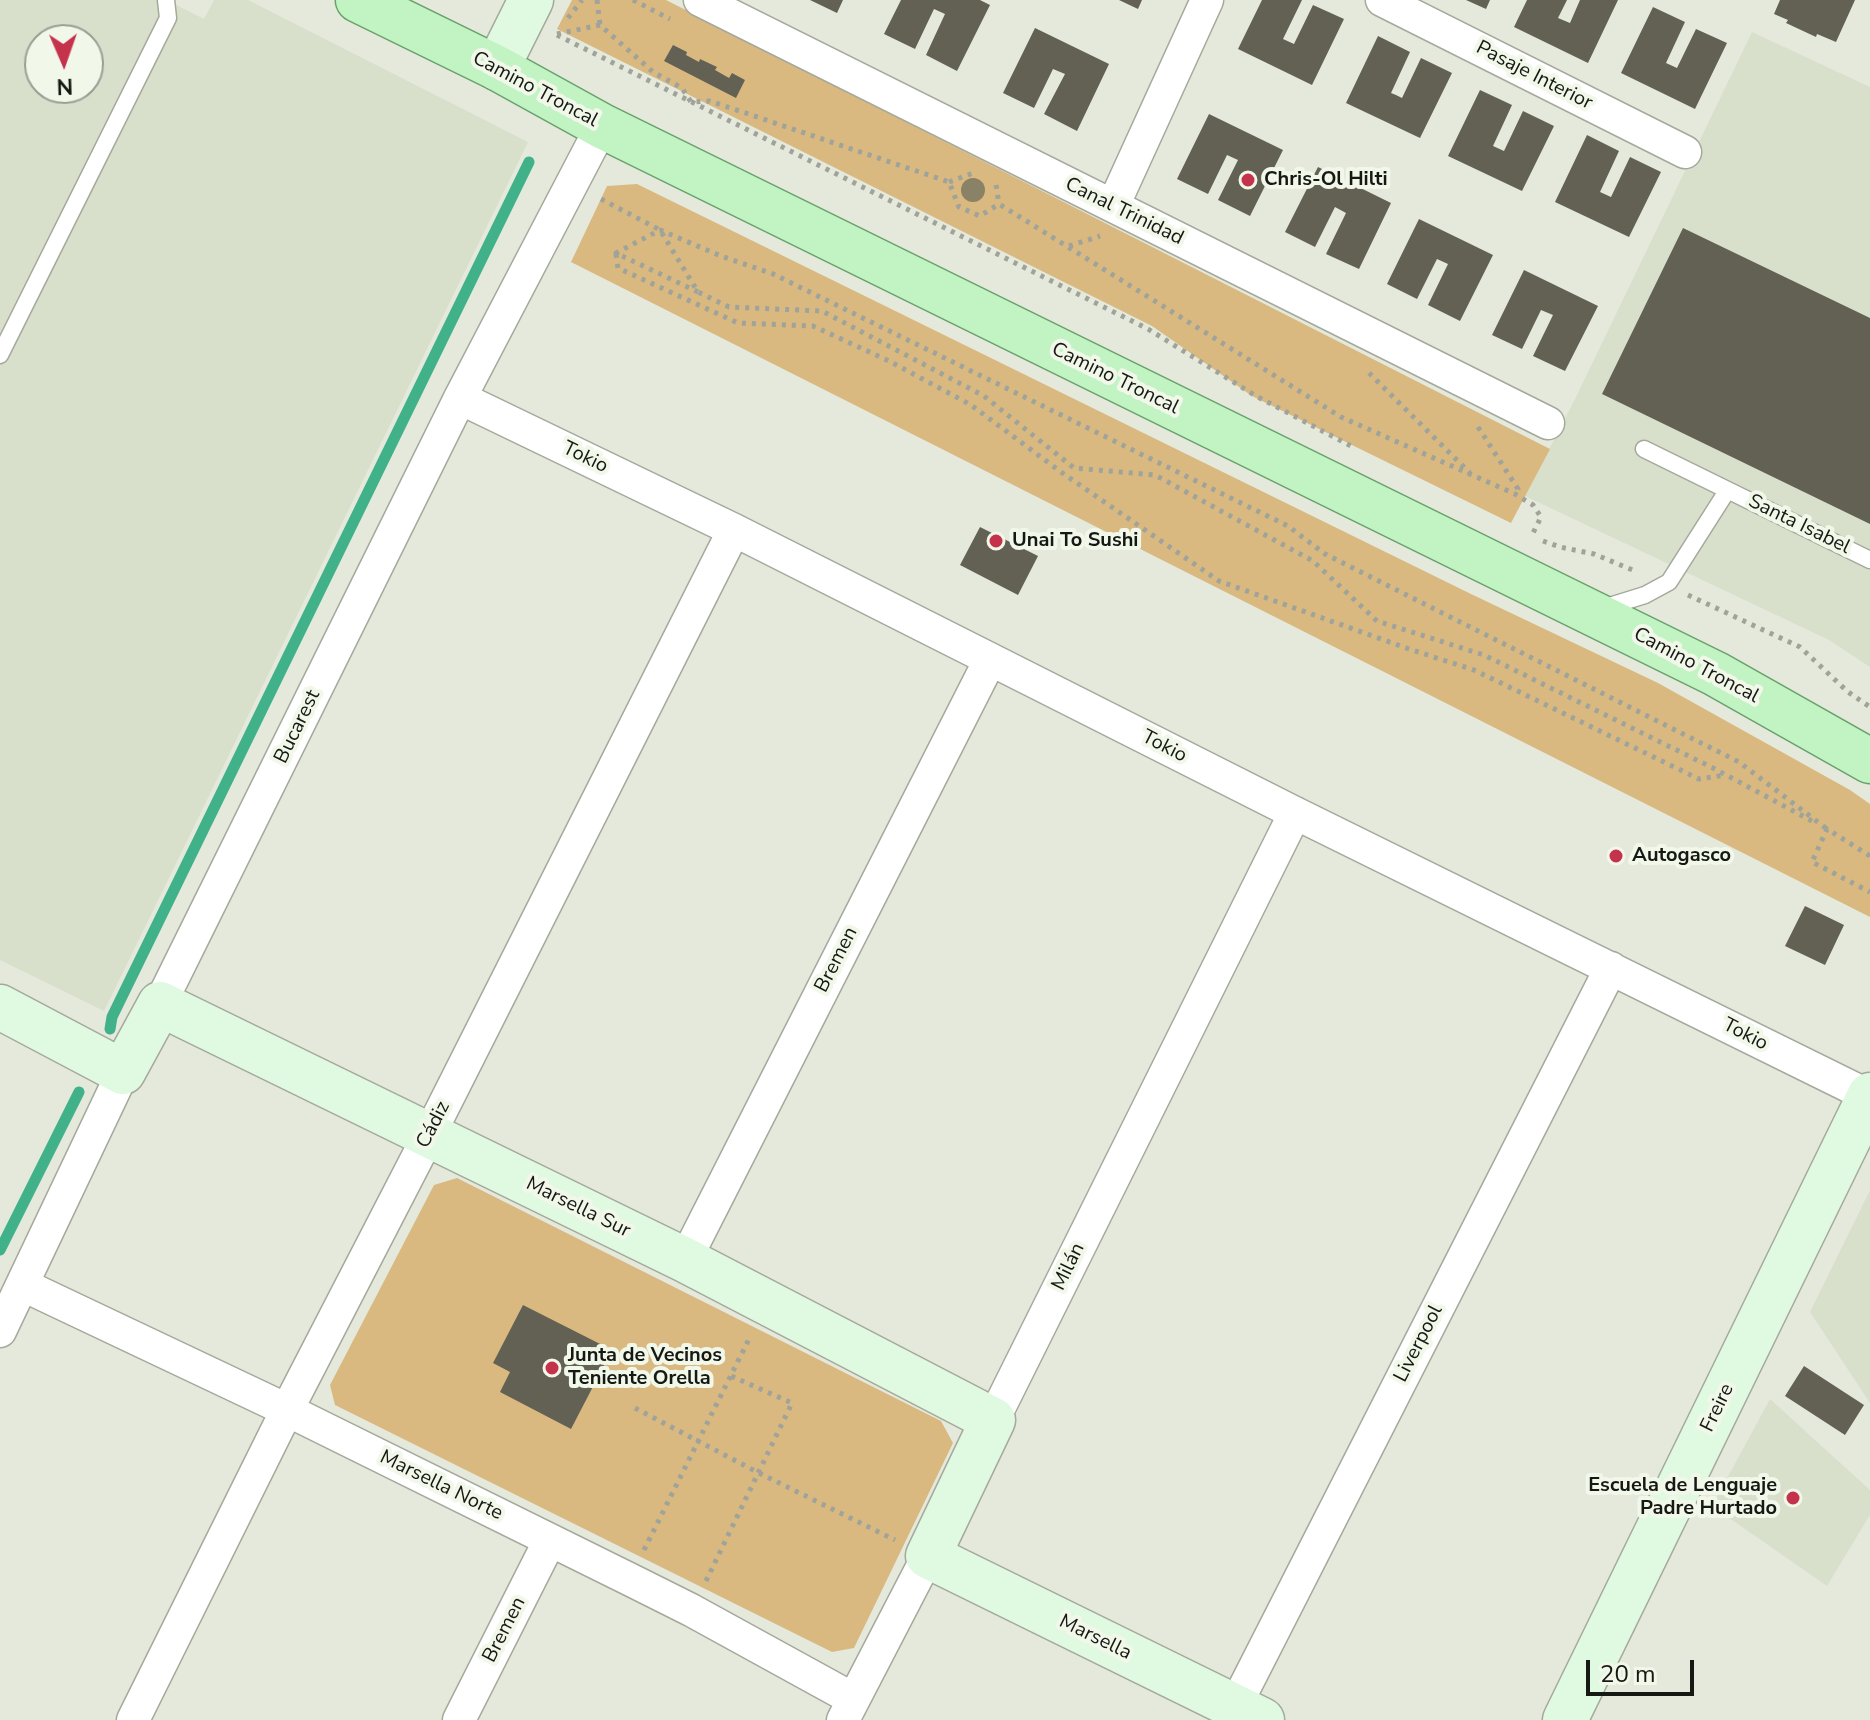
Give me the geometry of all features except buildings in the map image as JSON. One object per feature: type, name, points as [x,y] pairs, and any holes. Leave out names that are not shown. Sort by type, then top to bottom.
[{"type":"main road","name":"Camino Troncal","points":[[358,0],[497,68],[602,126],[1716,674],[1870,761]]},
{"type":"street","name":"Canal Trinidad","points":[[700,0],[1548,423]]},
{"type":"street","points":[[1113,206],[1207,0]]},
{"type":"street","name":"Pasaje Interior","points":[[1382,0],[1685,152]]},
{"type":"street","points":[[497,68],[536,19]]},
{"type":"street","name":"Bucarest","points":[[0,1331],[123,1072],[160,1004],[460,398],[602,126]]},
{"type":"street","name":"Tokio","points":[[460,398],[734,530],[1295,813],[1870,1096]]},
{"type":"street","name":"Cádiz","points":[[133,1720],[734,530]]},
{"type":"street","name":"Bremen","points":[[685,1260],[990,660]]},
{"type":"street","name":"Milán","points":[[848,1710],[928,1556],[1295,813]]},
{"type":"street","name":"Liverpool","points":[[1241,1715],[1611,968]]},
{"type":"street","name":"Marsella Sur","points":[[160,1004],[685,1260],[993,1420]]},
{"type":"street","points":[[0,1007],[123,1072]]},
{"type":"street","name":"Freire","points":[[1565,1720],[1870,1096]]},
{"type":"street","name":"Marsella Norte","points":[[23,1285],[287,1410],[691,1610],[848,1710]]},
{"type":"street","name":"Bremen","points":[[459,1720],[550,1540]]},
{"type":"street","name":"Marsella","points":[[928,1556],[1241,1715]]},
{"type":"lane","points":[[0,355],[168,18],[166,0]]},
{"type":"lane","name":"Santa Isabel","points":[[1644,449],[1870,560]]},
{"type":"lane","name":"Santa Isabel","points":[[1665,584],[1727,491]]},
{"type":"lane","points":[[1591,612],[1645,595],[1665,584]]},
{"type":"path","points":[[597,0],[600,25]]},
{"type":"path","points":[[536,19],[600,25],[653,72],[682,88],[691,102]]},
{"type":"path","points":[[536,19],[691,102],[1148,329],[1256,396],[1353,447]]},
{"type":"path","points":[[691,102],[710,101],[949,182],[959,207],[980,216],[999,204],[1341,417],[1515,494],[1533,505],[1541,517],[1531,537],[1594,554],[1800,647],[1848,692],[1870,707]]},
{"type":"path","points":[[996,180],[1009,188]]},
{"type":"path","points":[[571,183],[660,230],[773,274],[1288,526],[1325,554],[1739,762],[1827,829]]},
{"type":"path","points":[[616,253],[660,230]]},
{"type":"path","points":[[660,230],[698,292]]},
{"type":"path","points":[[1087,230],[1100,237]]},
{"type":"path","points":[[616,253],[729,307],[822,311],[984,396],[1074,468],[1155,475],[1313,561],[1377,621],[1484,655],[1726,775],[1827,829],[1870,856]]},
{"type":"path","points":[[616,253],[618,268],[738,323],[813,326],[889,361],[971,405],[1061,472],[1219,581],[1474,670],[1699,779],[1726,775]]},
{"type":"path","points":[[1365,370],[1474,476]]},
{"type":"path","points":[[1475,423],[1518,489],[1515,494]]},
{"type":"path","points":[[1827,829],[1812,862],[1870,892]]},
{"type":"path","points":[[629,1579],[767,1303]]},
{"type":"path","points":[[691,1610],[792,1403],[731,1376]]},
{"type":"path","points":[[635,1408],[928,1556]]},
{"type":"shaded area","points":[[0,0],[166,0],[204,19],[214,0],[248,0],[528,142],[104,1011],[0,960]]},
{"type":"shaded area","points":[[572,0],[666,0],[1550,449],[1511,523],[1252,396],[1152,326],[557,29]]},
{"type":"shaded area","points":[[1752,32],[1870,87],[1870,667],[1829,640],[1525,496]]},
{"type":"shaded area","points":[[637,184],[1658,683],[1850,790],[1870,804],[1870,917],[571,262],[607,186]]},
{"type":"shaded area","points":[[457,1178],[941,1421],[953,1443],[854,1648],[832,1652],[335,1405],[330,1385],[434,1185]]},
{"type":"shaded area","points":[[1870,1190],[1870,1403],[1810,1312]]},
{"type":"shaded area","name":"Escuela de Lenguaje Padre Hurtado","points":[[1770,1399],[1870,1490],[1870,1515],[1827,1586],[1712,1506]]},
{"type":"waterway","points":[[110,1029],[112,1017],[529,162]]},
{"type":"waterway","points":[[0,1250],[79,1092]]},
{"type":"place","name":"Chris-Ol Hilti","points":[[1248,180]]},
{"type":"place","name":"Unai To Sushi","points":[[996,541]]},
{"type":"place","name":"Autogasco","points":[[1616,856]]},
{"type":"place","name":"Junta de Vecinos Teniente Orella","points":[[552,1368]]},
{"type":"place","name":"Escuela de Lenguaje Padre Hurtado","points":[[1793,1498]]}]
